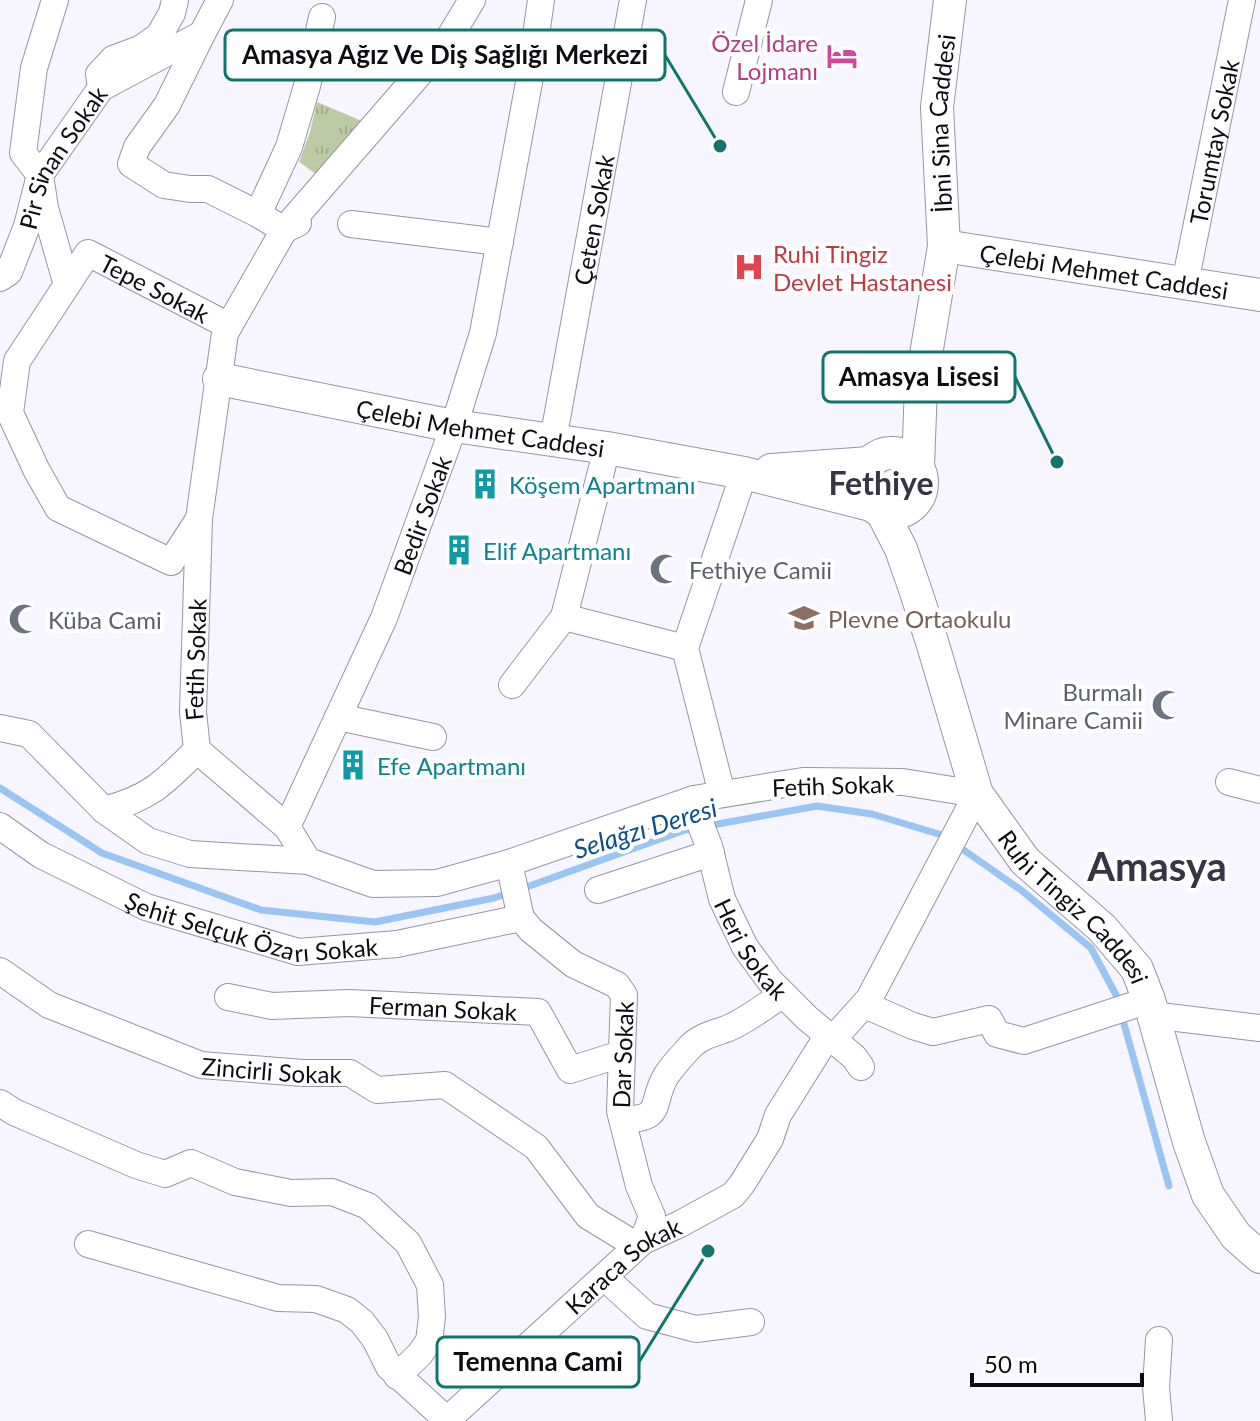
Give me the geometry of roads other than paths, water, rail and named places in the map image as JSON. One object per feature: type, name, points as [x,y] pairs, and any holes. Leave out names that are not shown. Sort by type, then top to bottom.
[{"type":"street","name":"Tepe Sokak","points":[[55,0],[34,68],[23,153],[40,175],[45,208],[67,285]]},
{"type":"street","points":[[101,88],[99,74],[113,59],[140,49],[159,36],[172,13],[175,0]]},
{"type":"street","points":[[220,0],[167,105],[137,147],[131,164],[164,185],[208,189],[284,230],[309,218]]},
{"type":"street","name":"Fetih Sokak","points":[[472,0],[446,43],[284,230],[225,333],[199,519],[193,712],[197,750],[287,827],[308,861],[373,884],[437,883],[510,867],[722,794],[803,781],[903,782],[977,794]]},
{"type":"street","name":"Bedir Sokak","points":[[287,827],[384,618],[454,426],[483,333],[541,0]]},
{"type":"street","name":"Çeten Sokak","points":[[553,440],[633,0]]},
{"type":"street","points":[[736,92],[759,0]]},
{"type":"street","name":"İbni Sina Caddesi","points":[[944,246],[937,107],[949,0]]},
{"type":"street","name":"Torumtay Sokak","points":[[1185,283],[1242,0]]},
{"type":"street","points":[[258,214],[289,147],[307,86],[322,17]]},
{"type":"street","name":"Pir Sinan Sokak","points":[[0,278],[9,272],[27,226],[40,175],[101,88],[202,34]]},
{"type":"street","points":[[351,224],[500,242]]},
{"type":"street","name":"Çelebi Mehmet Caddesi","points":[[918,467],[921,385],[944,246],[1260,295]]},
{"type":"street","name":"Tepe Sokak","points":[[67,285],[88,253],[229,326]]},
{"type":"street","points":[[67,285],[17,361],[10,413],[37,471],[58,508],[171,562],[199,519]]},
{"type":"street","name":"Çelebi Mehmet Caddesi","points":[[219,379],[454,426],[607,448],[744,473],[888,508]]},
{"type":"street","name":"Çelebi Mehmet Caddesi","points":[[744,473],[876,459],[898,434],[921,385]]},
{"type":"street","points":[[512,685],[564,617],[607,448]]},
{"type":"street","points":[[897,453],[906,456],[918,467],[923,480],[918,500],[888,508],[863,491],[864,471],[876,459],[897,453]]},
{"type":"street","points":[[722,794],[685,648],[744,473]]},
{"type":"street","name":"Ruhi Tingiz Caddesi","points":[[888,508],[977,794],[1025,861],[1102,928],[1137,969],[1136,1008],[1208,1195],[1236,1236],[1260,1257]]},
{"type":"street","points":[[564,617],[685,648]]},
{"type":"street","points":[[338,717],[433,737]]},
{"type":"street","points":[[0,728],[29,734],[104,810],[148,841],[190,854],[308,861]]},
{"type":"street","points":[[104,810],[127,804],[152,792],[197,750]]},
{"type":"street","points":[[1229,782],[1260,790]]},
{"type":"street","name":"Karaca Sokak","points":[[88,1244],[278,1298],[316,1299],[347,1310],[362,1322],[375,1339],[397,1376],[447,1420],[643,1241],[733,1195],[770,1139],[778,1115],[825,1040],[833,1039],[865,1005],[977,794]]},
{"type":"street","name":"Heri Sokak","points":[[694,805],[710,849],[722,899],[745,947],[770,981],[807,1018],[854,1057],[861,1067]]},
{"type":"street","name":"Şehit Selçuk Özarı Sokak","points":[[0,826],[41,855],[146,907],[298,952],[397,944],[519,912]]},
{"type":"street","points":[[598,890],[710,849]]},
{"type":"street","points":[[510,867],[519,912]]},
{"type":"street","name":"Dar Sokak","points":[[519,912],[531,930],[573,964],[617,985],[624,995],[620,1111],[639,1186],[652,1216],[643,1241]]},
{"type":"street","name":"Zincirli Sokak","points":[[0,971],[49,1005],[201,1065],[303,1073],[350,1073],[377,1090],[445,1085],[536,1147],[588,1216],[629,1241],[643,1241]]},
{"type":"street","points":[[623,1119],[639,1119],[651,1113],[665,1078],[692,1044],[755,1014],[783,994]]},
{"type":"street","name":"Ferman Sokak","points":[[228,997],[272,1006],[349,1003],[538,1012],[570,1070],[621,1054]]},
{"type":"street","points":[[865,1005],[933,1032],[989,1019],[997,1034],[1024,1041],[1136,1008],[1260,1028]]},
{"type":"street","points":[[0,1103],[136,1165],[165,1174],[191,1163],[235,1182],[291,1193],[332,1192],[368,1206],[408,1243],[430,1285],[432,1317],[429,1341],[397,1376]]},
{"type":"street","points":[[604,1277],[647,1316],[696,1329],[751,1322]]},
{"type":"street","points":[[1159,1340],[1156,1387],[1159,1421]]},
{"type":"waterway","name":"Selağzı Deresi","points":[[0,788],[102,853],[261,910],[375,922],[509,893]]},
{"type":"waterway","name":"Selağzı Deresi","points":[[521,889],[685,830],[817,806],[872,814],[947,839]]},
{"type":"waterway","name":"Selağzı Deresi","points":[[958,846],[1021,890],[1091,948],[1116,995],[1169,1186]]},
{"type":"place","name":"Özel İdare Lojmanı","points":[[842,56]]},
{"type":"place","name":"Amasya Ağız Ve Diş Sağlığı Merkezi","points":[[720,146]]},
{"type":"place","name":"Ruhi Tingiz Devlet Hastanesi","points":[[749,267]]},
{"type":"place","name":"Amasya Lisesi","points":[[1057,462]]},
{"type":"place","name":"Köşem Apartmanı","points":[[485,484]]},
{"type":"place","name":"Elif Apartmanı","points":[[459,550]]},
{"type":"place","name":"Fethiye Camii","points":[[665,569]]},
{"type":"place","name":"Plevne Ortaokulu","points":[[804,618]]},
{"type":"place","name":"Küba Cami","points":[[24,619]]},
{"type":"place","name":"Burmalı Minare Camii","points":[[1167,705]]},
{"type":"place","name":"Efe Apartmanı","points":[[353,765]]},
{"type":"place","name":"Temenna Cami","points":[[708,1251]]},
{"type":"district","name":"Fethiye","points":[[881,482]]},
{"type":"district","name":"Amasya","points":[[1157,866]]}]
